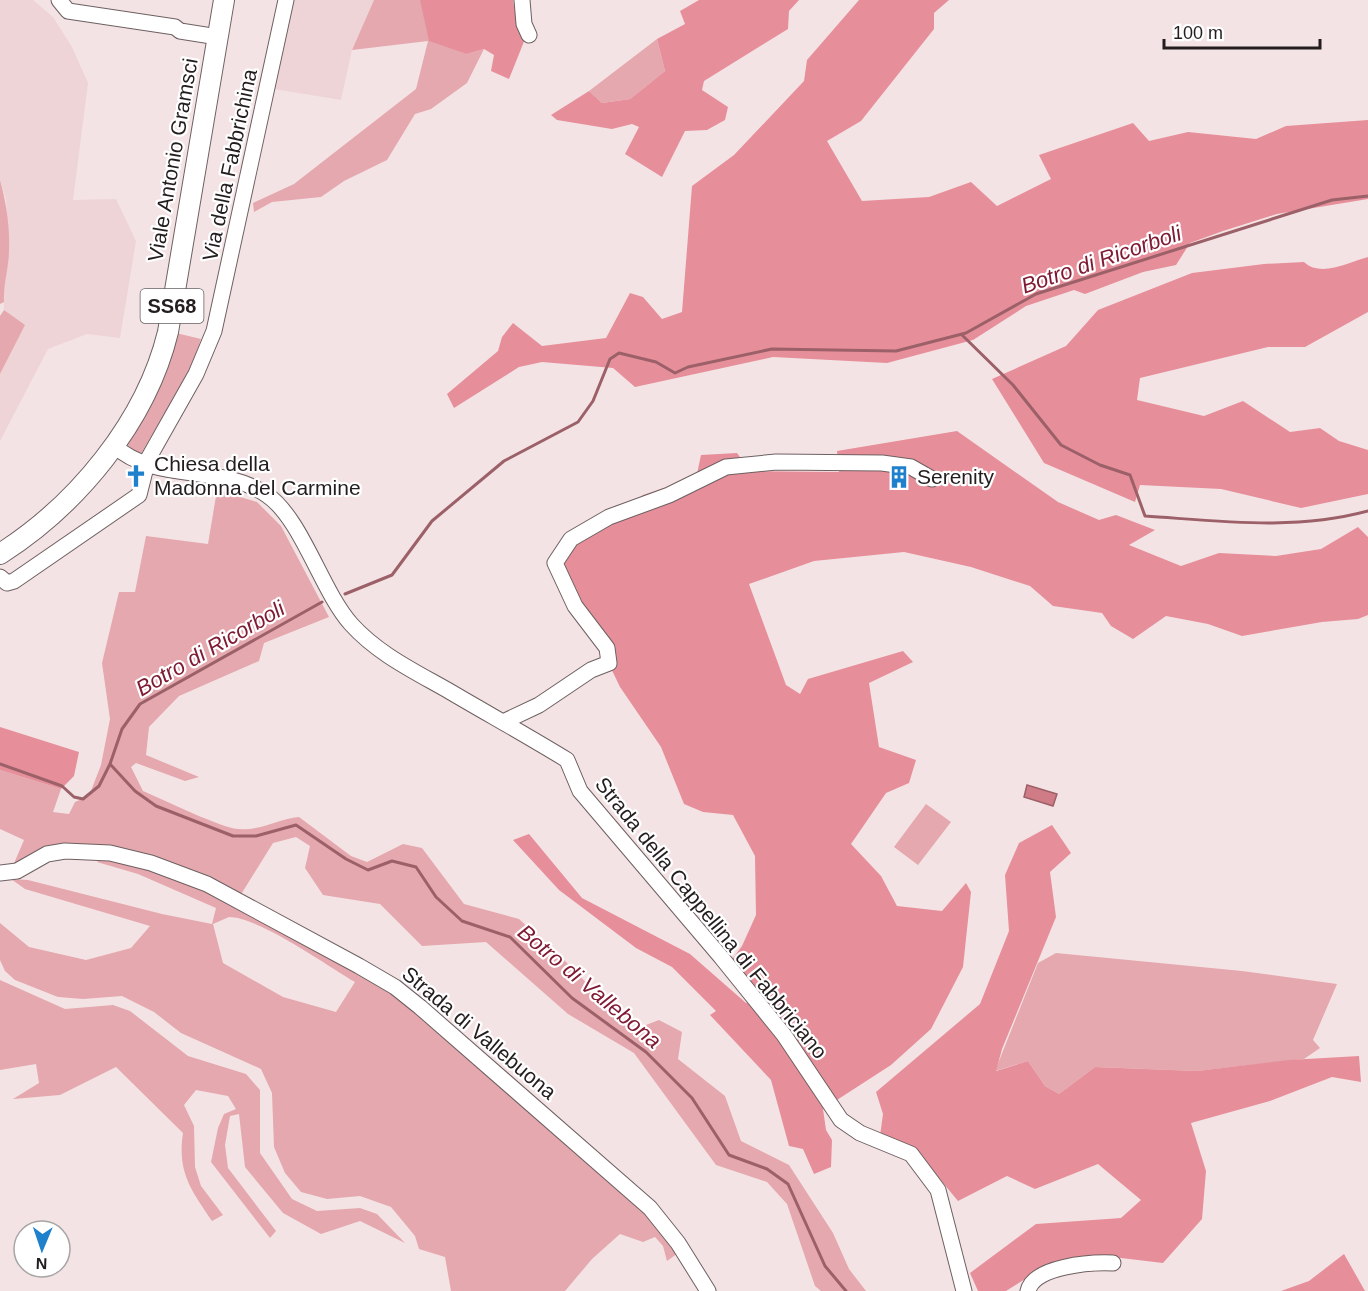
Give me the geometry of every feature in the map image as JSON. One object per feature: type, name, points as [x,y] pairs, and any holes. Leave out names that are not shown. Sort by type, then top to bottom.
[{"type":"main road","name":"Viale Antonio Gramsci","points":[[0,554],[32,532],[63,504],[112,445],[142,400],[164,348],[224,0]]},
{"type":"street","name":"Via della Fabbrichina","points":[[0,577],[4,582],[13,582],[83,532],[135,499],[143,488],[146,465],[196,374],[214,332],[286,0]]},
{"type":"street","points":[[522,0],[523,19],[529,35]]},
{"type":"street","points":[[64,6],[175,27],[180,31],[218,38]]},
{"type":"street","name":"Strada della Cappellina di Fabbriciano","points":[[112,445],[128,457],[146,465],[234,481],[268,495],[293,526],[334,599],[351,624],[379,651],[567,760],[580,791],[784,1035],[841,1120],[860,1133],[911,1154],[938,1190],[964,1291]]},
{"type":"street","points":[[503,722],[539,705],[591,670],[609,663],[607,648],[574,606],[555,562],[571,539],[600,522],[669,495],[726,467],[776,462],[882,463],[911,467],[932,479]]},
{"type":"street","name":"Strada di Vallebuona","points":[[0,873],[17,871],[47,854],[65,851],[110,853],[207,884],[359,966],[420,1007],[650,1208],[678,1243],[708,1291]]},
{"type":"street","points":[[1028,1291],[1032,1281],[1043,1273],[1113,1263]]},
{"type":"shaded area","points":[[0,0],[33,0],[53,17],[72,47],[88,83],[73,200],[116,199],[136,241],[120,338],[87,334],[48,349],[0,441],[0,374],[24,326],[4,310],[3,285],[9,252],[6,200],[0,180]]},
{"type":"shaded area","points":[[292,0],[374,0],[352,50],[341,100],[274,89]]},
{"type":"shaded area","points":[[374,0],[420,0],[467,54],[484,49],[467,83],[431,109],[415,114],[387,160],[344,181],[321,197],[272,202],[254,212],[253,203],[294,184],[416,89],[428,41],[352,50]]},
{"type":"shaded area","points":[[420,0],[513,0],[517,24],[525,39],[509,79],[491,71],[494,55],[484,49],[467,54],[429,41]]},
{"type":"shaded area","points":[[699,0],[799,0],[789,11],[788,29],[704,81],[702,90],[728,107],[725,120],[707,130],[685,131],[662,177],[625,154],[639,127],[632,124],[612,129],[557,120],[551,115],[589,91],[602,103],[630,99],[665,71],[657,39],[685,24],[680,11]]},
{"type":"shaded area","points":[[859,0],[949,0],[934,13],[934,29],[861,121],[827,141],[862,201],[929,197],[971,182],[997,206],[1051,179],[1039,155],[1133,123],[1149,141],[1188,132],[1256,139],[1286,126],[1368,120],[1368,199],[1277,214],[1223,231],[1190,243],[1176,265],[1143,272],[1085,294],[1074,290],[1026,306],[973,340],[887,363],[773,357],[635,387],[613,368],[542,362],[519,367],[454,408],[447,394],[498,351],[502,337],[513,323],[542,346],[606,338],[630,293],[643,297],[662,319],[682,312],[692,186],[734,155],[804,81],[807,60]]},
{"type":"shaded area","points":[[657,39],[665,71],[630,99],[602,103],[589,91]]},
{"type":"shaded area","points":[[0,180],[7,214],[9,257],[4,302],[0,304]]},
{"type":"shaded area","points":[[1368,257],[1368,312],[1305,347],[1268,347],[1140,378],[1137,400],[1204,416],[1243,401],[1290,432],[1320,428],[1339,441],[1368,450],[1368,494],[1301,508],[1221,489],[1140,485],[1135,502],[1044,463],[992,379],[1066,346],[1098,310],[1192,273],[1264,264],[1304,262],[1311,267],[1327,269]]},
{"type":"shaded area","points":[[4,310],[25,325],[0,374],[0,316]]},
{"type":"shaded area","points":[[176,333],[201,339],[190,370],[139,457],[122,447],[162,380]]},
{"type":"shaded area","points":[[957,431],[1058,502],[1099,520],[1116,515],[1155,530],[1129,545],[1181,566],[1219,553],[1276,556],[1321,549],[1358,527],[1368,537],[1368,615],[1358,619],[1322,622],[1242,636],[1208,624],[1166,616],[1133,639],[1111,626],[1102,613],[1053,606],[1030,586],[971,567],[904,552],[814,561],[749,584],[786,685],[800,694],[808,679],[903,651],[913,662],[869,683],[879,747],[916,760],[909,783],[886,793],[851,844],[881,876],[897,906],[942,911],[966,883],[971,892],[963,967],[931,1029],[891,1065],[823,1109],[826,1130],[832,1140],[831,1167],[814,1174],[803,1149],[789,1146],[771,1080],[710,1015],[716,1011],[672,967],[636,948],[559,890],[513,840],[529,834],[582,898],[690,954],[746,1003],[761,997],[730,962],[742,946],[756,915],[755,856],[733,815],[703,812],[684,804],[661,747],[620,687],[561,564],[578,540],[643,495],[667,487],[694,488],[701,455],[737,453],[750,471],[839,472],[837,451]]},
{"type":"shaded area","points":[[217,490],[257,502],[281,526],[329,617],[264,643],[259,661],[179,696],[149,727],[146,755],[199,777],[185,781],[136,763],[131,767],[143,791],[231,828],[255,828],[299,817],[351,856],[367,862],[403,844],[422,848],[464,904],[519,919],[563,959],[633,1030],[659,1020],[682,1032],[678,1059],[725,1096],[741,1141],[789,1165],[833,1233],[849,1269],[866,1291],[821,1291],[815,1286],[787,1204],[767,1182],[716,1165],[634,1053],[568,1014],[486,942],[422,946],[380,904],[323,895],[305,868],[310,846],[296,837],[273,843],[240,896],[108,850],[12,868],[24,840],[0,829],[0,770],[61,789],[53,812],[69,814],[75,802],[89,796],[101,765],[110,719],[102,663],[119,592],[135,592],[146,536],[208,544]]},
{"type":"shaded area","points":[[0,727],[79,752],[74,776],[61,789],[0,770]]},
{"type":"shaded area","points":[[1027,785],[1057,794],[1053,806],[1024,797]]},
{"type":"shaded area","points":[[926,804],[951,822],[918,865],[894,847]]},
{"type":"shaded area","points":[[1052,825],[1071,853],[1050,872],[1056,917],[1002,1049],[996,1071],[1028,1061],[1045,1086],[1059,1094],[1095,1067],[1197,1071],[1289,1060],[1359,1056],[1361,1082],[1332,1077],[1270,1101],[1191,1123],[1206,1171],[1202,1219],[1163,1263],[1121,1258],[1067,1261],[1041,1269],[1006,1291],[978,1291],[970,1273],[1036,1224],[1121,1218],[1141,1200],[1098,1164],[1035,1189],[1007,1176],[958,1201],[920,1155],[880,1136],[883,1114],[876,1092],[980,1004],[1009,931],[1005,875],[1019,843]]},
{"type":"shaded area","points":[[101,858],[156,870],[195,885],[369,976],[427,1019],[635,1201],[678,1253],[667,1261],[663,1246],[655,1237],[643,1242],[620,1234],[592,1259],[565,1291],[451,1291],[445,1257],[419,1249],[415,1236],[391,1207],[360,1196],[327,1199],[301,1192],[285,1173],[274,1147],[272,1093],[261,1069],[181,1033],[154,1012],[122,996],[83,999],[58,997],[15,980],[5,971],[0,960],[0,923],[29,947],[86,960],[131,948],[150,926],[25,889],[11,879],[28,880],[162,914],[212,924],[216,908],[138,874],[97,862]],"holes":[[[229,917],[242,919],[274,933],[355,982],[336,1012],[283,997],[223,963],[213,924]]]},
{"type":"shaded area","points":[[1056,953],[1242,971],[1337,984],[1313,1040],[1320,1048],[1304,1059],[1197,1071],[1095,1067],[1059,1094],[1045,1086],[1028,1061],[995,1071],[1038,963]]},
{"type":"shaded area","points":[[0,980],[65,1009],[113,1005],[130,1011],[188,1056],[246,1074],[260,1090],[260,1153],[292,1199],[317,1211],[360,1208],[377,1214],[405,1243],[360,1221],[321,1234],[283,1213],[245,1167],[239,1114],[230,1116],[225,1145],[228,1168],[276,1231],[270,1238],[211,1162],[218,1128],[224,1114],[236,1109],[228,1096],[196,1090],[184,1105],[194,1126],[195,1167],[201,1186],[223,1215],[212,1221],[187,1180],[182,1159],[183,1133],[116,1067],[60,1095],[13,1099],[39,1083],[36,1064],[0,1070]]},
{"type":"shaded area","points":[[1344,1254],[1365,1291],[1281,1291],[1309,1281]]},
{"type":"waterway","name":"Botro di Ricorboli","points":[[345,594],[392,575],[432,521],[504,461],[578,422],[593,401],[610,359],[619,353],[656,362],[675,373],[688,367],[772,349],[896,351],[966,333],[1036,294],[1332,200],[1368,196]]},
{"type":"waterway","points":[[961,334],[1013,385],[1061,445],[1100,465],[1130,475],[1145,516],[1285,523],[1340,517],[1368,511]]},
{"type":"waterway","name":"Botro di Ricorboli","points":[[110,764],[122,729],[140,704],[322,602]]},
{"type":"waterway","name":"Botro di Vallebona","points":[[0,764],[62,786],[74,797],[83,799],[99,786],[110,764],[135,791],[156,806],[233,836],[256,836],[296,825],[346,859],[368,870],[392,861],[416,867],[436,897],[462,921],[510,937],[572,998],[646,1052],[692,1098],[729,1155],[767,1169],[788,1184],[825,1266],[846,1291]]},
{"type":"place","name":"Chiesa della Madonna del Carmine","points":[[136,476]]},
{"type":"place","name":"Serenity","points":[[899,477]]}]
